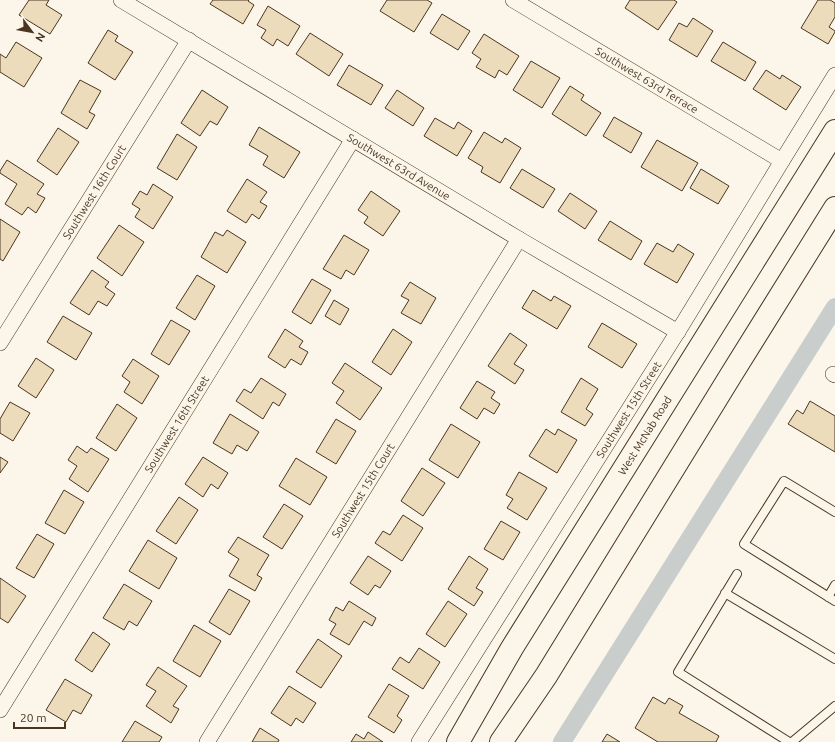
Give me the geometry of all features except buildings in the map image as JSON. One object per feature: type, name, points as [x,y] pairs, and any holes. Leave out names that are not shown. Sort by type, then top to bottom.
[{"type":"main road","name":"West McNab Road","points":[[458,742],[512,648],[835,131]]},
{"type":"main road","points":[[501,742],[546,676],[835,208]]},
{"type":"main road","points":[[519,742],[546,676]]},
{"type":"street","name":"Southwest 63rd Avenue","points":[[121,0],[519,239],[678,332]]},
{"type":"street","name":"Southwest 63rd Terrace","points":[[513,0],[782,161]]},
{"type":"street","name":"Southwest 16th Court","points":[[0,343],[189,40]]},
{"type":"street","name":"Southwest 15th Street","points":[[419,742],[678,332],[835,76]]},
{"type":"street","name":"Southwest 16th Street","points":[[0,710],[353,139]]},
{"type":"street","name":"Southwest 15th Court","points":[[207,742],[519,239]]},
{"type":"lane","points":[[835,512],[784,481],[744,544],[831,599],[835,585]]},
{"type":"lane","points":[[737,574],[678,672],[791,742],[835,706]]},
{"type":"lane","points":[[726,593],[835,659]]},
{"type":"waterway","points":[[562,742],[835,307]]}]
